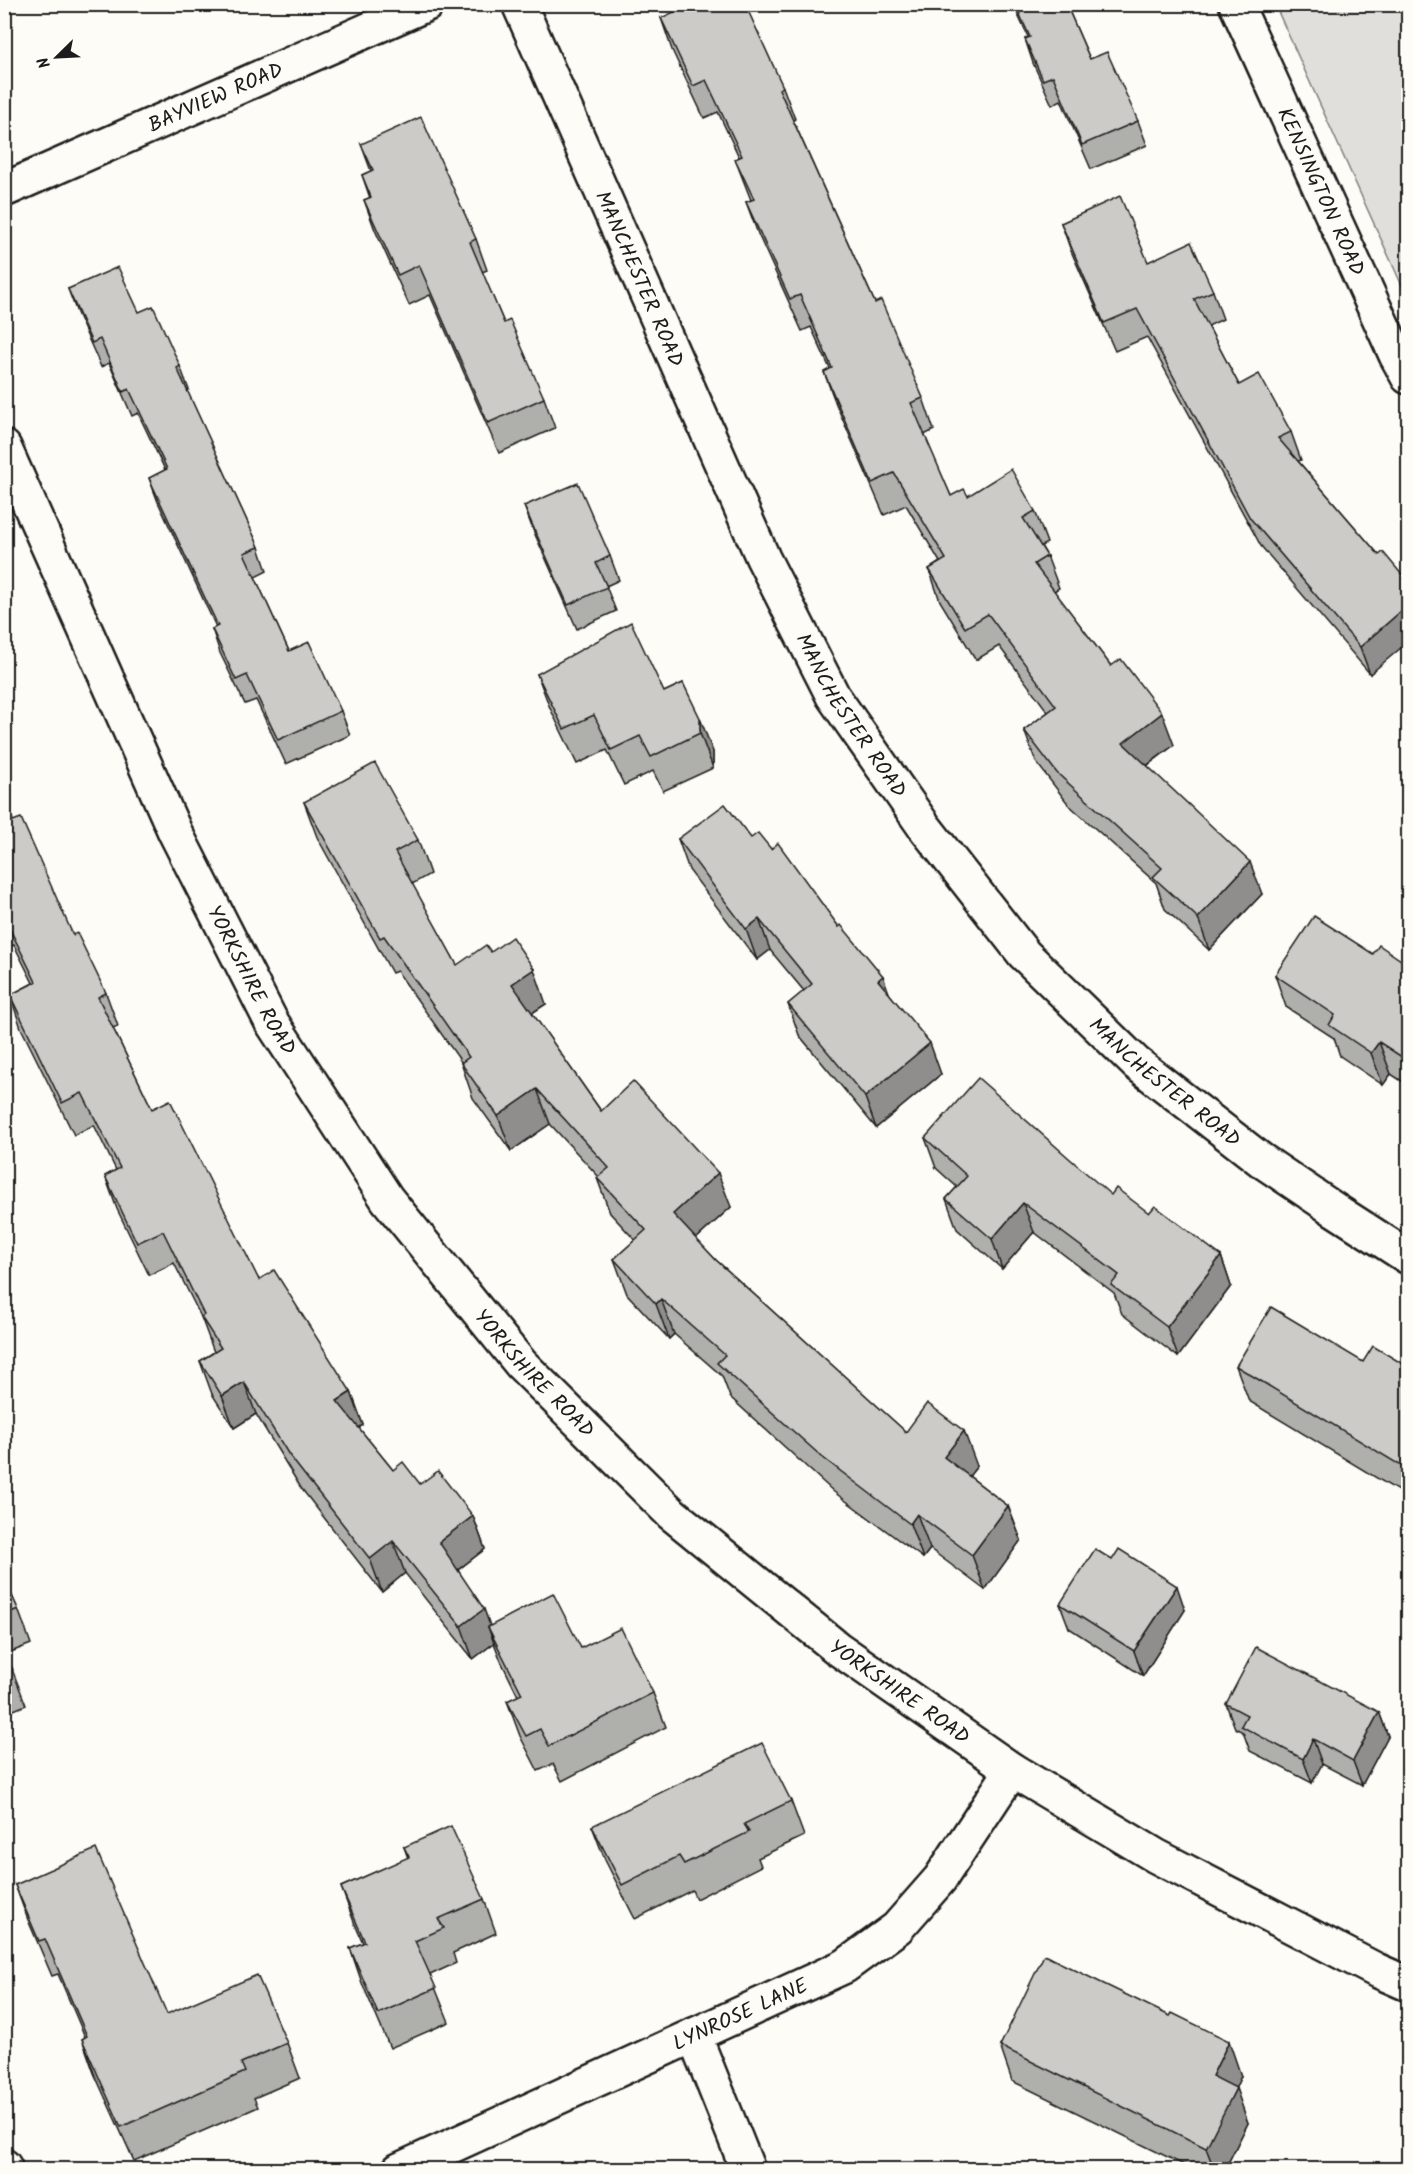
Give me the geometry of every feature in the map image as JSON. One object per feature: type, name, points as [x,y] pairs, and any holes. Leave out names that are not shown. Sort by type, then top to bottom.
[{"type":"street","name":"BAYVIEW ROAD","points":[[4,190],[427,4]]},
{"type":"street","name":"MANCHESTER ROAD","points":[[519,4],[763,558],[833,696],[923,825],[1024,954],[1136,1063],[1261,1160],[1408,1257]]},
{"type":"street","name":"KENSINGTON ROAD","points":[[1236,4],[1408,377]]},
{"type":"street","name":"YORKSHIRE ROAD","points":[[4,447],[186,853],[271,1021],[387,1199],[521,1364],[672,1514],[837,1648],[1012,1770],[1156,1856],[1376,1970],[1408,1984]]},
{"type":"street","name":"LYNROSE LANE","points":[[399,2169],[845,1966],[897,1928],[940,1879],[1012,1770]]},
{"type":"street","points":[[694,2035],[748,2169]]},
{"type":"shaded area","points":[[1275,5],[1408,5],[1408,298],[1404,290]]},
{"type":"building","points":[[691,4],[745,4],[783,87],[779,89],[875,303],[881,300],[923,398],[911,403],[951,496],[964,489],[968,496],[1011,469],[1035,511],[1023,518],[1047,556],[1034,564],[1111,666],[1121,659],[1162,713],[1123,743],[1250,862],[1198,918],[1153,877],[1162,868],[1057,773],[1024,730],[1056,706],[988,614],[965,628],[929,569],[946,559],[894,473],[872,483],[824,372],[832,368],[800,295],[790,299],[746,202],[754,199],[735,159],[742,156],[706,80],[693,86],[661,18]]},
{"type":"building","points":[[1015,4],[1066,4],[1090,59],[1107,52],[1138,121],[1082,145],[1053,76],[1043,80],[1025,39],[1030,37]]},
{"type":"building","points":[[421,117],[476,239],[470,242],[504,323],[510,320],[544,398],[488,423],[419,265],[398,275],[364,200],[371,197],[362,175],[373,170],[361,144]]},
{"type":"building","points":[[1120,196],[1148,262],[1191,242],[1213,291],[1194,299],[1239,385],[1259,374],[1291,432],[1278,438],[1379,555],[1383,552],[1408,582],[1408,605],[1360,647],[1250,518],[1137,309],[1104,323],[1061,223]]},
{"type":"building","points":[[118,267],[139,312],[153,306],[180,366],[177,368],[259,547],[244,553],[289,651],[309,642],[341,711],[278,740],[247,675],[236,680],[212,629],[218,626],[149,478],[167,469],[129,389],[123,392],[100,339],[92,343],[68,289]]},
{"type":"building","points":[[578,483],[610,556],[596,563],[607,587],[568,605],[524,506]]},
{"type":"building","points":[[631,622],[664,692],[683,683],[700,718],[700,733],[651,757],[640,736],[611,750],[594,715],[564,729],[537,674]]},
{"type":"building","points":[[375,763],[418,840],[395,852],[457,965],[486,945],[491,952],[512,937],[534,969],[512,984],[601,1111],[633,1081],[718,1173],[673,1214],[716,1260],[906,1432],[927,1403],[964,1431],[944,1457],[1008,1506],[972,1555],[917,1514],[910,1524],[822,1457],[717,1363],[725,1355],[661,1299],[656,1304],[614,1259],[646,1230],[597,1178],[609,1168],[537,1089],[498,1116],[461,1063],[469,1057],[384,936],[380,938],[304,802]]},
{"type":"building","points":[[4,801],[13,821],[21,818],[73,935],[77,933],[106,993],[98,997],[152,1109],[170,1100],[259,1280],[274,1270],[351,1392],[337,1401],[393,1470],[403,1462],[420,1484],[438,1471],[473,1516],[439,1542],[484,1609],[461,1626],[393,1541],[370,1559],[289,1455],[244,1382],[222,1396],[200,1361],[221,1348],[201,1317],[204,1315],[163,1231],[137,1243],[105,1176],[120,1168],[82,1093],[62,1103],[10,995],[36,982],[4,917]]},
{"type":"building","points":[[725,804],[751,838],[758,833],[771,849],[778,843],[839,927],[841,925],[883,976],[878,980],[930,1043],[865,1097],[788,1004],[812,984],[759,919],[746,929],[678,839]]},
{"type":"building","points":[[1314,916],[1373,954],[1379,945],[1408,965],[1408,1061],[1379,1042],[1371,1053],[1329,1025],[1335,1015],[1275,975]]},
{"type":"building","points":[[978,1078],[1111,1195],[1116,1188],[1149,1213],[1155,1206],[1221,1256],[1167,1327],[1111,1285],[1119,1275],[1023,1203],[992,1239],[946,1199],[967,1176],[925,1138]]},
{"type":"building","points":[[1271,1307],[1363,1362],[1373,1346],[1408,1367],[1408,1470],[1236,1366]]},
{"type":"building","points":[[1095,1549],[1112,1560],[1119,1549],[1177,1586],[1134,1651],[1060,1604]]},
{"type":"building","points":[[4,1578],[18,1609],[4,1615]]},
{"type":"building","points":[[553,1593],[581,1648],[621,1628],[653,1693],[549,1746],[540,1729],[526,1736],[507,1701],[522,1694],[488,1627]]},
{"type":"building","points":[[1256,1647],[1379,1712],[1353,1761],[1313,1739],[1303,1759],[1241,1726],[1247,1715],[1226,1704]]},
{"type":"building","points":[[4,1651],[13,1670],[4,1674]]},
{"type":"building","points":[[762,1743],[791,1801],[744,1824],[749,1832],[684,1864],[679,1856],[622,1885],[592,1826]]},
{"type":"building","points":[[451,1826],[484,1899],[438,1919],[444,1928],[415,1941],[436,1988],[378,2014],[350,1948],[365,1942],[341,1887],[409,1857],[404,1847]]},
{"type":"building","points":[[96,1849],[167,2014],[257,1975],[287,2043],[241,2063],[245,2072],[121,2127],[82,2039],[87,2036],[45,1939],[39,1941],[15,1885]]},
{"type":"building","points":[[1044,1955],[1170,2016],[1172,2013],[1229,2041],[1212,2076],[1236,2088],[1206,2148],[1000,2046]]}]
